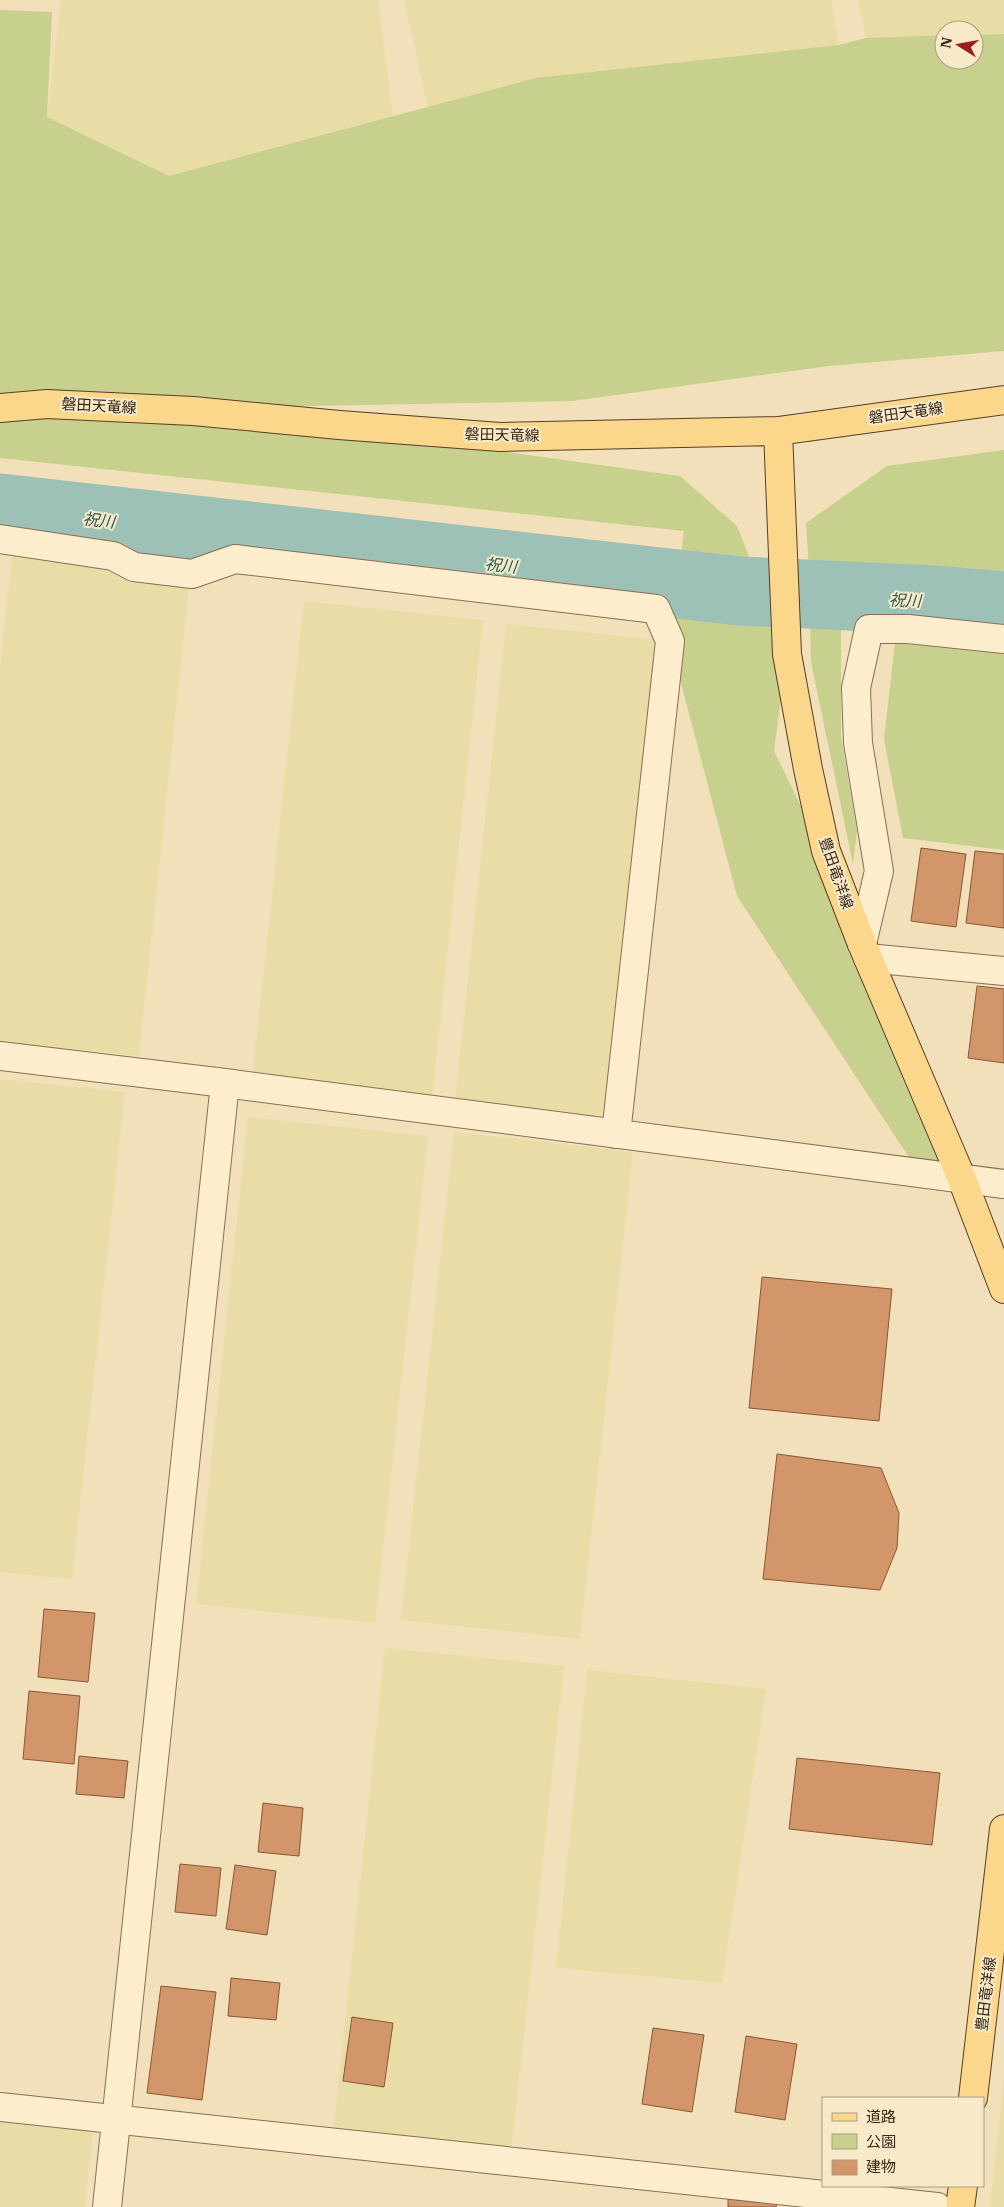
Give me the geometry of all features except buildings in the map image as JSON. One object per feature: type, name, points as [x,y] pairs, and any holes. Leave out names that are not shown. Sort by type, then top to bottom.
[{"type":"main road","name":"磐田天竜線","points":[[0,408],[47,404],[193,411],[339,426],[500,437],[778,431],[1004,400]]},
{"type":"main road","name":"豊田竜洋線","points":[[778,431],[787,654],[808,769],[826,851],[865,951],[962,1179],[1004,1289]]},
{"type":"main road","name":"豊田竜洋線","points":[[973,2097],[1004,1829]]},
{"type":"main road","points":[[960,2207],[963,2187]]},
{"type":"street","points":[[0,539],[113,556],[134,567],[192,574],[234,559],[656,609],[670,641],[616,1134]]},
{"type":"street","points":[[1004,639],[908,629],[869,629],[856,688],[858,743],[879,871],[865,951],[1004,971]]},
{"type":"street","points":[[0,1056],[225,1082],[1004,1184]]},
{"type":"street","points":[[107,2207],[225,1082]]},
{"type":"street","points":[[0,2107],[937,2207]]},
{"type":"shaded area","points":[[61,0],[378,0],[393,116],[169,176],[47,117]]},
{"type":"shaded area","points":[[404,0],[831,0],[839,45],[428,107]]},
{"type":"shaded area","points":[[858,0],[1004,0],[1004,34],[984,35],[984,20],[934,20],[934,35],[866,38]]},
{"type":"shaded area","points":[[13,550],[191,569],[139,1056],[0,1042],[0,666]]},
{"type":"shaded area","points":[[304,601],[483,620],[431,1107],[251,1088]]},
{"type":"shaded area","points":[[506,624],[670,641],[632,1130],[454,1110]]},
{"type":"shaded area","points":[[0,1079],[125,1092],[72,1579],[0,1572]]},
{"type":"shaded area","points":[[248,1117],[428,1136],[375,1623],[196,1604]]},
{"type":"shaded area","points":[[454,1132],[633,1152],[580,1639],[401,1620]]},
{"type":"shaded area","points":[[385,1648],[564,1666],[511,2154],[333,2135]]},
{"type":"shaded area","points":[[587,1670],[766,1689],[722,1983],[556,1968]]},
{"type":"shaded area","points":[[1004,2078],[1004,2207],[990,2207]]},
{"type":"shaded area","points":[[0,2111],[94,2123],[85,2207],[0,2207]]},
{"type":"green space","points":[[0,10],[52,12],[47,117],[169,176],[536,78],[839,45],[866,38],[934,35],[934,70],[984,70],[984,35],[1004,34],[1004,351],[829,366],[572,401],[103,410],[254,417],[680,476],[737,526],[787,654],[774,751],[837,880],[951,1152],[920,1174],[737,896],[670,641],[684,531],[0,458]]},
{"type":"green space","points":[[1004,450],[1004,620],[865,607],[841,612],[841,737],[857,830],[853,864],[811,662],[806,523],[887,466]]},
{"type":"green space","points":[[895,643],[1004,654],[1004,850],[903,838],[884,739]]},
{"type":"waterway","name":"祝川","points":[[0,508],[740,591],[936,600],[1004,606]]}]
